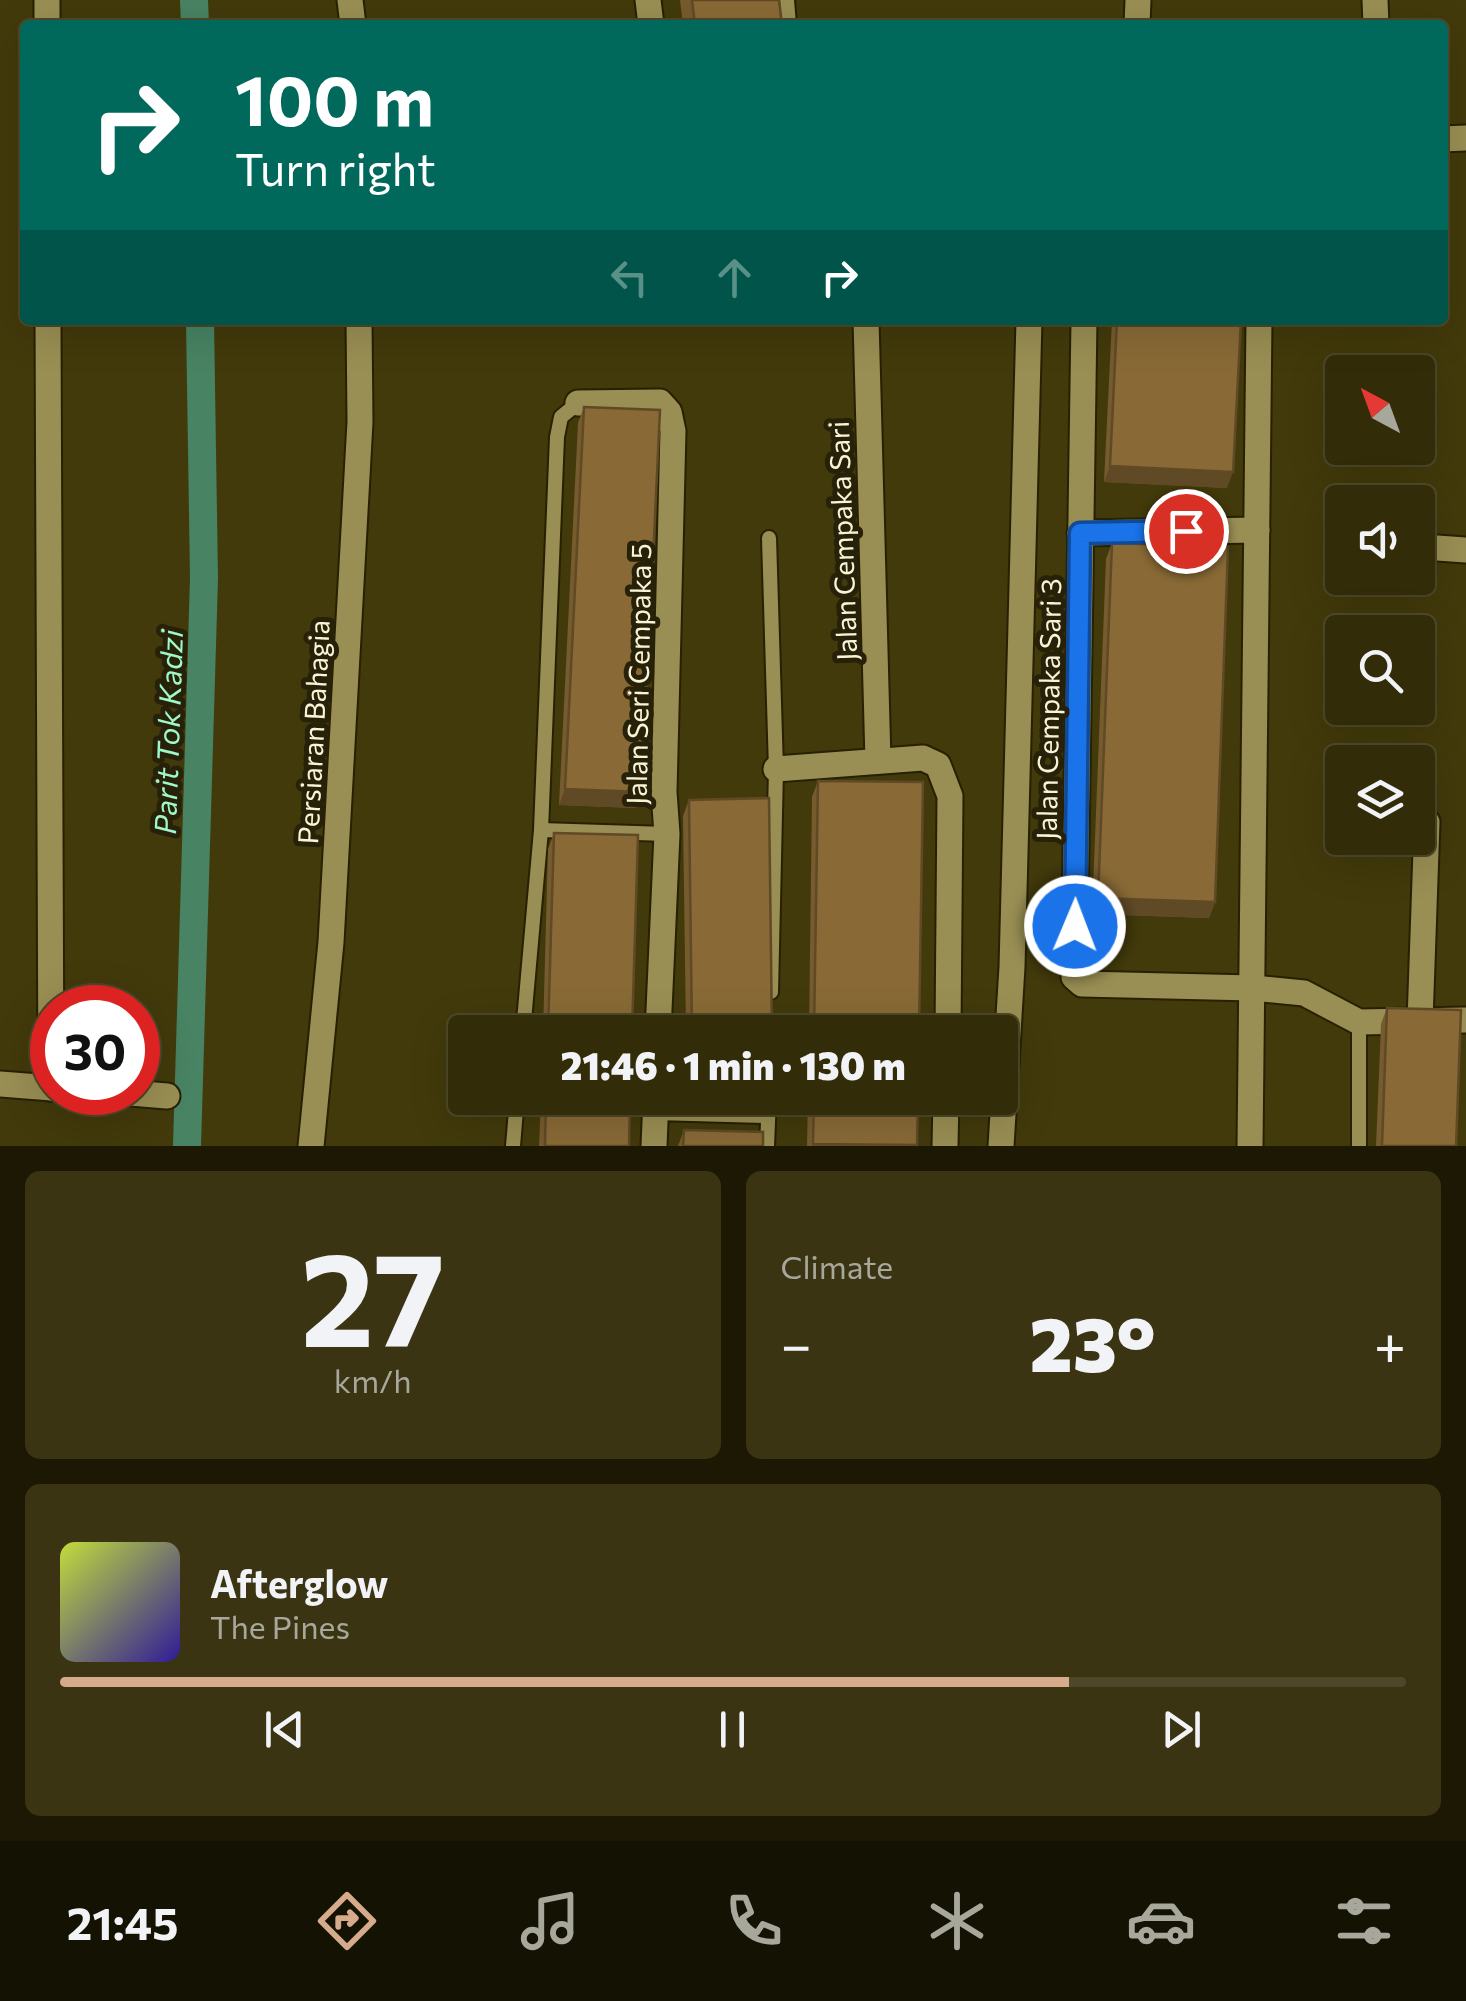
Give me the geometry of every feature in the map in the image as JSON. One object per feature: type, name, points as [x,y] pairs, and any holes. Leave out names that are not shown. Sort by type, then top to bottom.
[{"type":"street","points":[[48,325],[51,985]]},
{"type":"street","name":"Persiaran Bahagia","points":[[311,1146],[334,903],[360,422],[358,325]]},
{"type":"street","name":"Jalan Cempaka Sari","points":[[866,325],[878,761]]},
{"type":"street","points":[[1001,1146],[1012,968],[1029,325]]},
{"type":"street","name":"Jalan Cempaka Sari 3","points":[[1084,325],[1072,972],[1082,984],[1304,993],[1359,1022]]},
{"type":"street","points":[[1250,1146],[1259,325]]},
{"type":"street","name":"Jalan Seri Cempaka 5","points":[[578,404],[660,402],[668,412],[673,431],[664,792],[667,834],[659,1015]]},
{"type":"street","points":[[1080,533],[1257,530]]},
{"type":"street","points":[[1435,549],[1466,550]]},
{"type":"street","points":[[776,769],[923,758],[938,765],[950,796],[948,1015]]},
{"type":"street","points":[[1420,1021],[1426,855]]},
{"type":"street","points":[[1359,1022],[1466,1020]]},
{"type":"street","points":[[0,1084],[30,1086]]},
{"type":"street","points":[[160,1095],[167,1096]]},
{"type":"street","points":[[654,1146],[655,1115]]},
{"type":"street","points":[[944,1146],[945,1115]]},
{"type":"lane","points":[[525,1015],[541,830],[557,438],[561,416],[578,404]]},
{"type":"lane","points":[[769,538],[776,769],[770,1014]]},
{"type":"lane","points":[[541,830],[667,834]]},
{"type":"lane","points":[[1359,1022],[1359,1146]]},
{"type":"lane","points":[[512,1146],[515,1115]]},
{"type":"lane","points":[[758,1115],[768,1116],[767,1146]]},
{"type":"building","points":[[692,0],[779,0],[781,20],[694,20]]},
{"type":"building","points":[[1117,325],[1241,325],[1233,472],[1110,466]]},
{"type":"building","points":[[584,407],[660,410],[642,792],[565,789]]},
{"type":"building","points":[[1112,543],[1228,547],[1215,902],[1098,898]]},
{"type":"building","points":[[818,781],[923,782],[919,1015],[814,1015]]},
{"type":"building","points":[[769,798],[772,1015],[692,1015],[689,800]]},
{"type":"building","points":[[554,833],[638,835],[633,1015],[549,1015]]},
{"type":"building","points":[[1387,1008],[1461,1010],[1456,1146],[1382,1146]]},
{"type":"building","points":[[546,1115],[630,1115],[629,1146],[545,1146]]},
{"type":"building","points":[[814,1115],[918,1115],[917,1145],[813,1144]]},
{"type":"building","points":[[684,1130],[763,1132],[763,1146],[683,1146]]},
{"type":"waterway","name":"Parit Tok Kadzi","points":[[194,0],[195,20]]},
{"type":"waterway","name":"Parit Tok Kadzi","points":[[187,1146],[204,578],[200,325]]},
{"type":"route","points":[[1075,926],[1080,533],[1186,531]]}]
